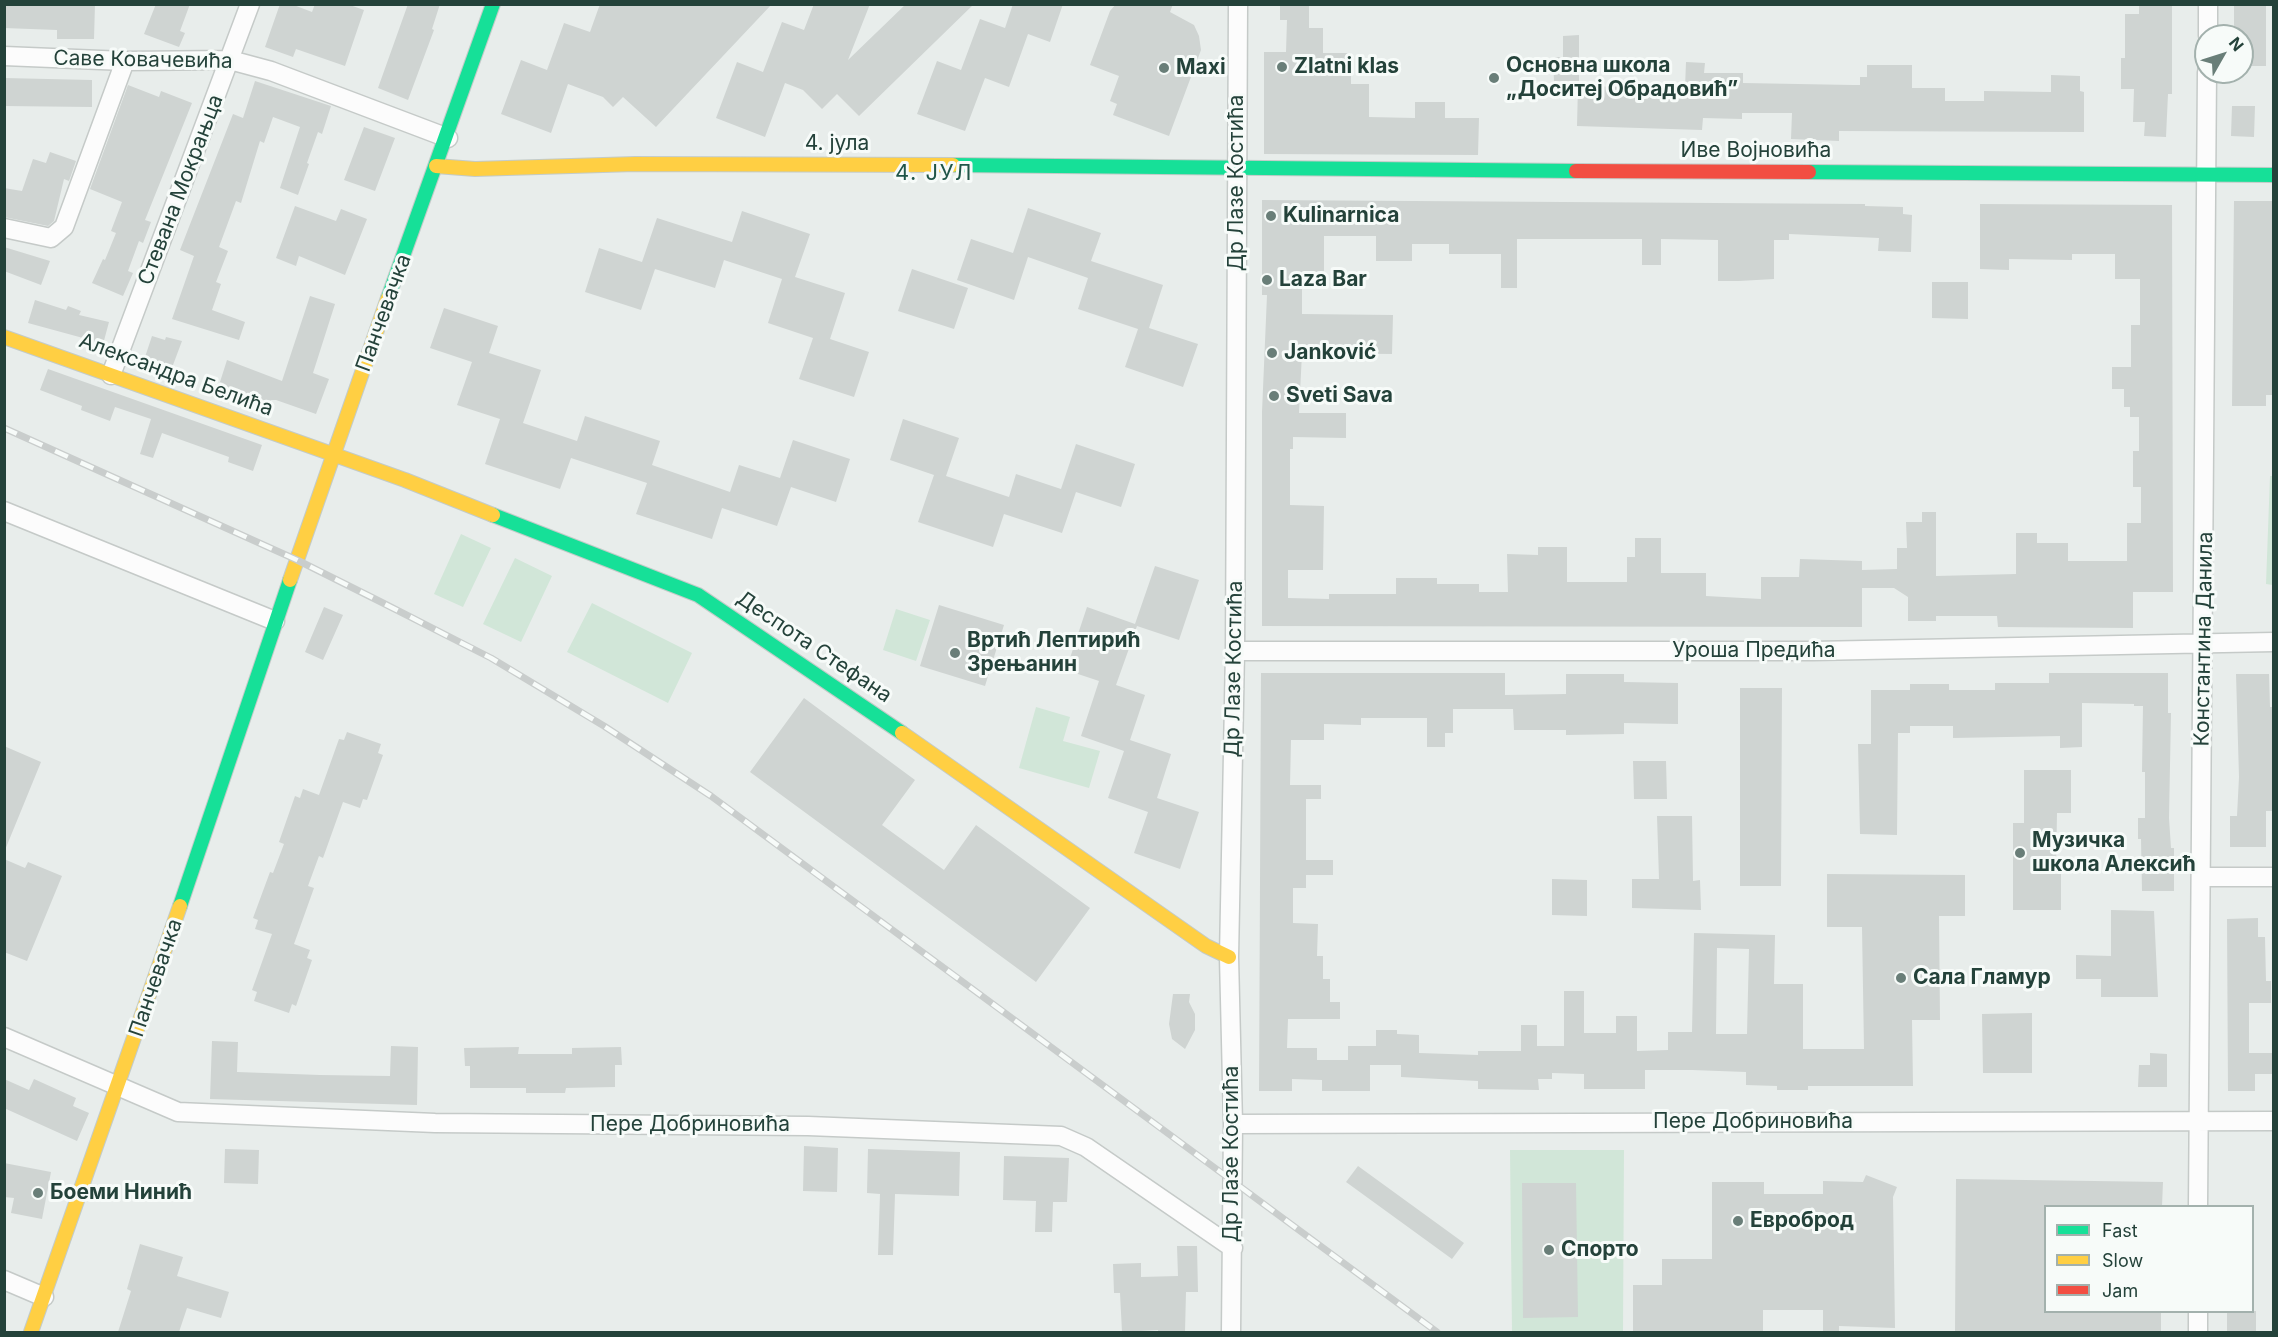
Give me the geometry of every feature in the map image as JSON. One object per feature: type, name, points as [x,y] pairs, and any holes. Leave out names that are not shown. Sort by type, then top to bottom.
[{"type":"street","name":"Стевана Мокрањца","points":[[111,375],[250,4]]},
{"type":"street","name":"Панчевачка","points":[[31,1332],[119,1086],[333,453],[448,138],[493,4]]},
{"type":"street","name":"Др Лазе Костића","points":[[1231,1332],[1233,1124],[1229,957],[1235,651],[1238,4]]},
{"type":"street","points":[[2208,4],[2208,24]]},
{"type":"street","name":"Саве Ковачевића","points":[[4,56],[125,61],[230,60],[272,71],[448,138]]},
{"type":"street","points":[[4,228],[51,238],[64,227],[125,61]]},
{"type":"street","name":"Константина Данила","points":[[2198,1205],[2208,84]]},
{"type":"street","name":"4. јула","points":[[436,166],[476,169],[634,164],[839,164],[1238,169]]},
{"type":"street","name":"Иве Војновића","points":[[1238,169],[2274,175]]},
{"type":"street","name":"Александра Белића","points":[[4,337],[333,453]]},
{"type":"street","name":"Деспота Стефана","points":[[333,453],[698,595],[812,670],[1206,946],[1229,957]]},
{"type":"street","points":[[4,511],[275,621]]},
{"type":"street","name":"Уроша Предића","points":[[1235,651],[1813,651],[2274,642]]},
{"type":"street","points":[[2201,877],[2274,877]]},
{"type":"street","name":"Пере Добриновића","points":[[4,1037],[178,1112],[435,1123],[808,1126],[1042,1133],[1075,1140],[1233,1248]]},
{"type":"street","name":"Пере Добриновића","points":[[1233,1124],[2274,1121]]},
{"type":"street","points":[[4,1280],[44,1297]]},
{"type":"street","points":[[2198,1313],[2198,1332]]},
{"type":"green space","points":[[2270,476],[2274,476],[2273,585],[2266,584]]},
{"type":"green space","points":[[461,534],[491,548],[463,607],[434,594]]},
{"type":"green space","points":[[515,558],[552,576],[521,642],[483,624]]},
{"type":"green space","points":[[592,603],[692,653],[668,703],[567,652]]},
{"type":"green space","points":[[896,609],[930,620],[916,661],[883,650]]},
{"type":"green space","points":[[1036,707],[1070,717],[1063,741],[1100,751],[1089,788],[1019,768]]},
{"type":"green space","points":[[1510,1150],[1624,1150],[1623,1332],[1512,1332]]},
{"type":"building","points":[[4,4],[95,4],[94,39],[57,39],[57,30],[4,28]]},
{"type":"building","points":[[156,4],[190,4],[180,31],[185,33],[179,47],[144,34]]},
{"type":"building","points":[[280,4],[291,4],[312,12],[315,4],[347,4],[364,10],[345,66],[296,49],[293,57],[265,47]]},
{"type":"building","points":[[408,4],[440,4],[432,29],[434,30],[408,100],[378,88]]},
{"type":"building","points":[[600,4],[772,4],[656,127],[623,97],[613,107],[603,97],[568,84],[551,133],[501,114],[521,60],[547,70],[564,23],[590,32]]},
{"type":"building","points":[[814,4],[870,4],[848,60],[906,4],[974,4],[859,116],[837,94],[822,109],[803,90],[785,83],[765,137],[716,118],[737,62],[763,72],[782,22],[804,30]]},
{"type":"building","points":[[1013,4],[1063,4],[1050,42],[1028,34],[1009,87],[985,78],[965,131],[917,114],[937,61],[961,70],[980,19],[1005,28]]},
{"type":"building","points":[[1116,4],[1173,4],[1170,12],[1194,25],[1199,36],[1201,50],[1169,136],[1113,115],[1117,104],[1110,101],[1119,76],[1090,65],[1110,11]]},
{"type":"building","points":[[1280,4],[1309,4],[1309,28],[1323,28],[1323,53],[1351,53],[1351,84],[1369,84],[1369,117],[1415,118],[1415,102],[1445,102],[1445,118],[1479,118],[1478,155],[1264,154],[1264,52],[1286,52],[1287,20],[1280,20]]},
{"type":"building","points":[[2139,4],[2172,4],[2172,94],[2168,94],[2166,137],[2144,136],[2145,122],[2133,122],[2134,89],[2121,89],[2121,58],[2125,58],[2125,14],[2139,14]]},
{"type":"building","points":[[2234,4],[2266,4],[2266,66],[2254,66],[2254,24],[2234,24]]},
{"type":"building","points":[[1579,35],[1579,81],[1554,81],[1553,57],[1563,57],[1563,36]]},
{"type":"building","points":[[1686,62],[1705,63],[1704,73],[1743,73],[1743,83],[1853,85],[1860,85],[1860,77],[1867,77],[1867,65],[1912,65],[1912,88],[1945,88],[1945,101],[1984,101],[1984,91],[2051,92],[2051,75],[2080,76],[2080,91],[2084,92],[2084,132],[1839,131],[1839,141],[1791,139],[1792,113],[1742,113],[1742,119],[1703,118],[1702,130],[1577,126],[1578,86],[1685,88]]},
{"type":"building","points":[[4,78],[92,80],[92,107],[4,106]]},
{"type":"building","points":[[255,81],[331,106],[322,134],[318,132],[298,195],[280,188],[300,127],[273,117],[264,143],[260,141],[241,203],[236,201],[219,247],[228,251],[216,282],[221,284],[212,310],[245,322],[239,340],[172,319],[194,256],[180,250],[233,114],[243,118]]},
{"type":"building","points":[[128,85],[159,97],[161,91],[192,103],[145,220],[151,222],[143,243],[139,241],[128,271],[133,273],[123,296],[92,283],[116,233],[111,231],[122,202],[90,189]]},
{"type":"building","points":[[2232,106],[2255,106],[2254,137],[2231,136]]},
{"type":"building","points":[[364,127],[395,138],[375,191],[344,180]]},
{"type":"building","points":[[50,152],[76,161],[69,181],[64,179],[54,221],[48,226],[4,217],[4,188],[22,191],[33,159],[46,163]]},
{"type":"building","points":[[1262,200],[1865,204],[1865,206],[1903,207],[1903,214],[1912,215],[1911,252],[1878,251],[1879,238],[1789,234],[1789,240],[1774,240],[1774,279],[1739,281],[1718,281],[1718,240],[1661,239],[1661,265],[1642,265],[1642,239],[1517,239],[1517,288],[1501,288],[1501,254],[1449,254],[1449,244],[1412,244],[1412,261],[1376,261],[1376,236],[1324,236],[1324,277],[1302,277],[1302,314],[1393,315],[1392,354],[1302,353],[1299,413],[1346,413],[1346,438],[1293,437],[1293,449],[1290,449],[1290,505],[1324,506],[1323,570],[1288,570],[1288,598],[1329,599],[1329,594],[1396,594],[1396,578],[1437,578],[1437,584],[1479,584],[1479,592],[1508,592],[1507,554],[1538,555],[1538,547],[1567,547],[1567,582],[1627,582],[1627,557],[1635,557],[1635,538],[1661,538],[1661,573],[1706,573],[1706,596],[1761,599],[1761,577],[1799,577],[1800,559],[1862,561],[1862,570],[1897,569],[1897,548],[1907,548],[1906,522],[1922,522],[1922,512],[1936,512],[1936,576],[2016,574],[2016,533],[2037,533],[2037,543],[2068,543],[2068,561],[2127,561],[2127,523],[2141,523],[2141,487],[2133,487],[2133,451],[2139,451],[2139,417],[2130,417],[2130,407],[2124,407],[2124,389],[2112,389],[2112,367],[2131,367],[2131,325],[2140,325],[2140,279],[2115,279],[2115,254],[2072,254],[2072,260],[2009,259],[2009,270],[1980,269],[1980,204],[2172,205],[2173,592],[2133,592],[2133,628],[1998,627],[1997,616],[1936,616],[1936,621],[1908,621],[1908,597],[1894,588],[1862,588],[1862,627],[1262,626],[1262,412],[1267,295],[1262,295]]},
{"type":"building","points":[[2234,201],[2274,201],[2274,395],[2266,395],[2266,406],[2232,406]]},
{"type":"building","points":[[295,206],[336,221],[341,209],[367,219],[345,275],[299,256],[296,266],[276,258]]},
{"type":"building","points":[[1028,208],[1101,233],[1091,261],[1163,285],[1149,328],[1198,344],[1183,387],[1125,367],[1138,329],[1078,309],[1088,278],[1028,257],[1014,300],[957,280],[971,239],[1013,253]]},
{"type":"building","points":[[742,211],[810,234],[795,277],[845,293],[830,339],[869,352],[854,397],[799,379],[813,338],[768,323],[782,279],[724,260],[715,288],[655,269],[641,310],[585,292],[599,248],[642,262],[657,218],[732,242]]},
{"type":"building","points":[[4,247],[50,261],[41,285],[4,271]]},
{"type":"building","points":[[912,269],[968,288],[954,329],[898,311]]},
{"type":"building","points":[[1932,282],[1968,282],[1968,319],[1932,318]]},
{"type":"building","points":[[310,296],[335,304],[313,373],[329,379],[316,414],[276,400],[271,400],[268,408],[221,390],[223,383],[220,382],[227,360],[282,381]]},
{"type":"building","points":[[35,300],[66,310],[68,306],[81,311],[79,315],[109,322],[102,348],[82,343],[83,338],[28,323]]},
{"type":"building","points":[[444,308],[498,326],[489,353],[541,370],[523,423],[577,441],[585,416],[660,441],[652,465],[730,492],[739,465],[780,478],[793,440],[850,459],[836,502],[791,487],[777,526],[722,508],[712,539],[636,514],[647,483],[571,458],[560,489],[485,464],[500,419],[457,405],[472,362],[430,348]]},
{"type":"building","points":[[152,336],[165,340],[166,337],[182,341],[170,373],[143,363]]},
{"type":"building","points":[[48,369],[262,445],[253,471],[228,462],[229,457],[162,433],[153,458],[140,454],[151,419],[115,407],[110,421],[81,410],[82,406],[40,390]]},
{"type":"building","points":[[903,419],[959,438],[946,476],[1009,497],[1016,474],[1061,489],[1076,444],[1135,464],[1121,507],[1076,492],[1062,533],[1004,514],[993,547],[918,522],[934,475],[890,460]]},
{"type":"building","points":[[1155,566],[1199,580],[1179,640],[1137,626],[1116,685],[1145,695],[1130,740],[1171,754],[1157,798],[1199,812],[1180,869],[1134,853],[1148,812],[1108,798],[1124,751],[1081,736],[1099,681],[1066,670],[1087,607],[1135,624]]},
{"type":"building","points":[[939,605],[1004,625],[985,686],[920,666]]},
{"type":"building","points":[[324,607],[343,615],[323,660],[305,652]]},
{"type":"building","points":[[1261,673],[1505,673],[1505,695],[1566,694],[1566,674],[1624,674],[1624,682],[1678,683],[1678,724],[1624,723],[1624,734],[1566,735],[1566,730],[1514,730],[1513,709],[1453,709],[1453,733],[1445,733],[1445,747],[1427,747],[1427,718],[1361,718],[1361,725],[1324,724],[1324,740],[1291,740],[1290,785],[1321,785],[1321,799],[1306,799],[1306,860],[1333,860],[1333,875],[1306,875],[1306,888],[1293,888],[1293,923],[1318,924],[1317,956],[1323,956],[1323,979],[1330,979],[1330,1002],[1340,1002],[1340,1019],[1288,1019],[1287,1048],[1317,1048],[1317,1060],[1348,1060],[1348,1046],[1376,1046],[1376,1030],[1397,1030],[1397,1034],[1419,1035],[1419,1053],[1478,1055],[1478,1051],[1521,1051],[1521,1025],[1537,1025],[1537,1046],[1564,1046],[1564,991],[1584,991],[1584,1033],[1616,1033],[1616,1016],[1637,1016],[1637,1051],[1668,1050],[1668,1032],[1692,1032],[1694,933],[1775,935],[1774,984],[1803,984],[1803,1049],[1864,1049],[1862,927],[1827,927],[1827,874],[1965,875],[1965,916],[1939,916],[1940,1020],[1912,1020],[1913,1086],[1808,1086],[1808,1090],[1777,1090],[1777,1086],[1746,1085],[1746,1072],[1645,1070],[1645,1089],[1584,1089],[1584,1074],[1552,1073],[1552,1079],[1538,1079],[1539,1090],[1478,1089],[1478,1081],[1401,1077],[1401,1065],[1370,1065],[1370,1091],[1322,1091],[1322,1080],[1292,1079],[1292,1091],[1259,1091]],"holes":[[[1717,948],[1749,949],[1747,1034],[1716,1034]]]},
{"type":"building","points":[[2049,673],[2168,673],[2168,713],[2171,713],[2169,818],[2171,848],[2174,848],[2174,891],[2142,891],[2141,839],[2138,839],[2138,818],[2145,818],[2145,772],[2142,772],[2143,706],[2134,706],[2134,704],[2082,703],[2082,747],[2060,748],[2060,736],[1953,738],[1953,726],[1910,726],[1910,733],[1898,733],[1897,835],[1860,834],[1858,744],[1871,744],[1871,690],[1910,690],[1910,684],[1949,684],[1949,690],[1995,690],[1995,683],[2049,683]]},
{"type":"building","points":[[2236,674],[2269,674],[2270,707],[2274,707],[2274,811],[2266,811],[2266,847],[2230,847],[2230,816],[2237,816],[2239,777]]},
{"type":"building","points":[[1740,688],[1782,688],[1781,886],[1740,886]]},
{"type":"building","points":[[804,698],[915,780],[882,825],[944,870],[976,825],[1090,908],[1036,982],[750,772]]},
{"type":"building","points":[[347,732],[381,744],[378,753],[383,755],[367,800],[363,799],[360,808],[343,802],[323,858],[319,856],[308,886],[314,888],[294,944],[310,950],[307,958],[312,960],[296,1006],[292,1004],[289,1013],[254,1001],[257,992],[252,990],[272,934],[255,929],[258,920],[253,918],[270,872],[273,873],[284,844],[279,842],[295,796],[300,798],[303,789],[319,795],[339,739],[344,740]]},
{"type":"building","points":[[4,746],[41,762],[5,850],[4,850]]},
{"type":"building","points":[[1633,761],[1666,761],[1667,799],[1634,799]]},
{"type":"building","points":[[2024,770],[2071,770],[2071,813],[2057,813],[2056,872],[2061,872],[2061,910],[2013,910],[2013,823],[2024,823]]},
{"type":"building","points":[[1657,816],[1692,816],[1693,881],[1700,880],[1701,910],[1632,908],[1632,879],[1659,879]]},
{"type":"building","points":[[4,859],[25,868],[28,862],[62,876],[27,961],[4,952]]},
{"type":"building","points":[[1552,879],[1587,880],[1587,916],[1552,915]]},
{"type":"building","points":[[2111,910],[2154,911],[2158,997],[2101,997],[2101,979],[2076,979],[2076,955],[2111,956]]},
{"type":"building","points":[[2258,918],[2258,937],[2265,937],[2266,981],[2271,981],[2271,1003],[2249,1003],[2249,1053],[2274,1053],[2274,1074],[2255,1074],[2255,1091],[2228,1091],[2227,919]]},
{"type":"building","points":[[1173,994],[1190,994],[1189,1002],[1195,1014],[1195,1030],[1185,1049],[1172,1039],[1169,1024]]},
{"type":"building","points":[[2032,1013],[2032,1073],[1983,1073],[1982,1014]]},
{"type":"building","points":[[212,1041],[238,1042],[237,1072],[320,1075],[390,1076],[391,1046],[418,1047],[417,1105],[210,1099]]},
{"type":"building","points":[[519,1047],[518,1054],[572,1054],[572,1048],[621,1047],[622,1065],[615,1065],[615,1087],[566,1088],[565,1093],[526,1093],[526,1088],[470,1088],[470,1066],[465,1066],[464,1048]]},
{"type":"building","points":[[2150,1053],[2167,1054],[2167,1087],[2138,1087],[2139,1065],[2150,1065]]},
{"type":"building","points":[[4,1079],[29,1090],[34,1079],[76,1098],[73,1106],[89,1113],[77,1141],[4,1108]]},
{"type":"building","points":[[804,1146],[838,1148],[837,1192],[803,1191]]},
{"type":"building","points":[[225,1149],[259,1150],[258,1184],[224,1183]]},
{"type":"building","points":[[868,1149],[960,1152],[959,1196],[895,1194],[893,1255],[878,1255],[880,1194],[867,1193]]},
{"type":"building","points":[[1004,1156],[1069,1158],[1067,1202],[1053,1202],[1052,1232],[1035,1232],[1036,1201],[1003,1200]]},
{"type":"building","points":[[4,1163],[51,1172],[42,1219],[11,1213],[14,1198],[4,1197]]},
{"type":"building","points":[[1358,1166],[1464,1243],[1452,1259],[1346,1182]]},
{"type":"building","points":[[1866,1175],[1897,1187],[1893,1197],[1895,1328],[1839,1326],[1839,1332],[1823,1332],[1823,1310],[1763,1310],[1763,1332],[1633,1332],[1633,1285],[1662,1285],[1662,1259],[1712,1259],[1712,1182],[1764,1182],[1764,1194],[1823,1194],[1823,1181],[1863,1182]]},
{"type":"building","points":[[1956,1179],[2163,1182],[2162,1205],[2044,1205],[2044,1313],[2161,1313],[2161,1332],[1955,1332]]},
{"type":"building","name":"Спорто","points":[[1522,1183],[1576,1183],[1578,1317],[1523,1318]]},
{"type":"building","points":[[140,1244],[183,1257],[177,1276],[229,1292],[221,1318],[187,1308],[179,1332],[118,1332],[131,1291],[127,1289]]},
{"type":"building","points":[[1177,1246],[1197,1246],[1198,1292],[1186,1292],[1185,1332],[1158,1332],[1158,1330],[1122,1332],[1120,1293],[1114,1293],[1113,1264],[1141,1263],[1141,1277],[1178,1276]]},
{"type":"building","points":[[2256,1311],[2256,1332],[2227,1332],[2227,1313],[2254,1313]]},
{"type":"railway","points":[[4,428],[297,560],[491,658],[604,726],[711,796],[1437,1332]]},
{"type":"traffic: fast","points":[[388,298],[493,4]]},
{"type":"traffic: fast","points":[[953,165],[1576,171]]},
{"type":"traffic: fast","points":[[1809,172],[2274,175]]},
{"type":"traffic: fast","points":[[493,515],[698,595],[902,733]]},
{"type":"traffic: fast","points":[[180,906],[290,580]]},
{"type":"traffic: slow","points":[[436,166],[475,169],[635,164],[953,165]]},
{"type":"traffic: slow","points":[[290,580],[388,298]]},
{"type":"traffic: slow","points":[[4,337],[405,480],[493,515]]},
{"type":"traffic: slow","points":[[902,733],[1206,946],[1229,957]]},
{"type":"traffic: slow","points":[[31,1332],[180,906]]},
{"type":"traffic: jam","points":[[1576,171],[1809,172]]},
{"type":"place","name":"Zlatni klas","points":[[1282,67]]},
{"type":"place","name":"Maxi","points":[[1164,68]]},
{"type":"place","name":"Основна школа „Доситеј Обрадовић”","points":[[1494,78]]},
{"type":"place","name":"Kulinarnica","points":[[1271,216]]},
{"type":"place","name":"Laza Bar","points":[[1267,280]]},
{"type":"place","name":"Janković","points":[[1272,353]]},
{"type":"place","name":"Sveti Sava","points":[[1274,396]]},
{"type":"place","name":"Вртић Лептирић Зрењанин","points":[[955,653]]},
{"type":"place","name":"Музичка школа Алексић","points":[[2020,853]]},
{"type":"place","name":"Сала Гламур","points":[[1901,978]]},
{"type":"place","name":"Боеми Нинић","points":[[38,1193]]},
{"type":"place","name":"Евроброд","points":[[1738,1221]]},
{"type":"place","name":"Спорто","points":[[1549,1250]]},
{"type":"district","name":"4. ЈУЛ","points":[[934,173]]}]
